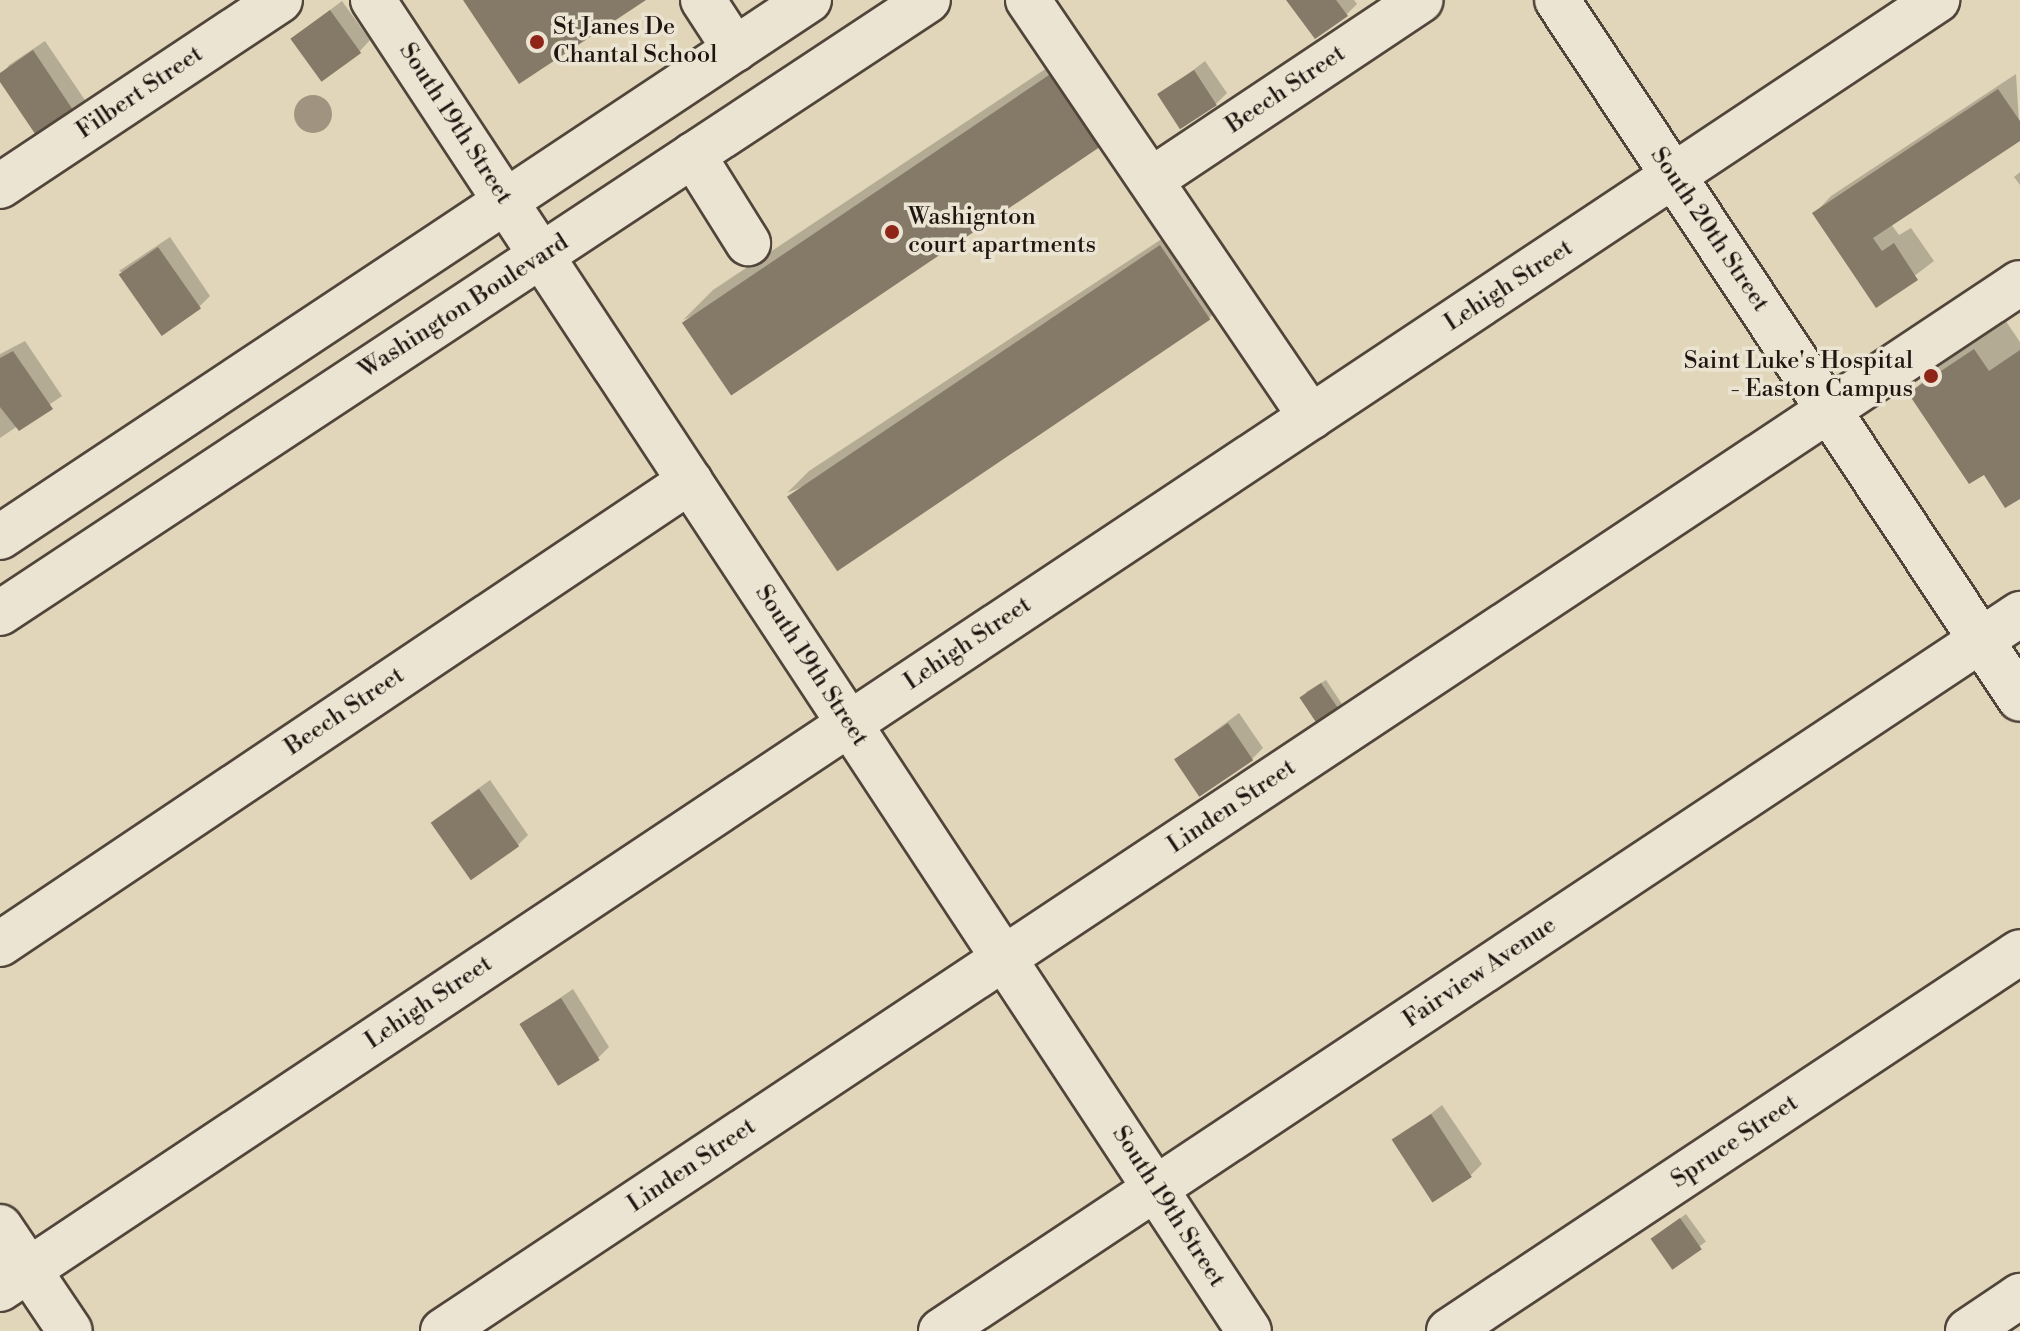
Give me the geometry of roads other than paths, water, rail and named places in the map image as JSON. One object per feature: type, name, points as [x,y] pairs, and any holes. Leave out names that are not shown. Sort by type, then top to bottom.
[{"type":"street","name":"Filbert Street","points":[[0,186],[280,0]]},
{"type":"street","name":"South 19th Street","points":[[373,0],[1249,1331]]},
{"type":"street","points":[[703,0],[735,49]]},
{"type":"street","points":[[0,537],[809,0]]},
{"type":"street","name":"Washington Boulevard","points":[[0,613],[928,0]]},
{"type":"street","points":[[1028,0],[1311,417]]},
{"type":"street","name":"Beech Street","points":[[1151,180],[1421,0]]},
{"type":"street","name":"South 20th Street","points":[[1557,0],[2020,699]]},
{"type":"street","name":"Lehigh Street","points":[[14,1279],[1674,176],[1924,4]]},
{"type":"street","points":[[693,155],[748,243]]},
{"type":"street","name":"Linden Street","points":[[443,1331],[2020,283]]},
{"type":"street","name":"Beech Street","points":[[0,944],[690,481]]},
{"type":"street","name":"Fairview Avenue","points":[[941,1331],[2020,614]]},
{"type":"street","name":"Spruce Street","points":[[1449,1331],[2020,952]]},
{"type":"street","points":[[0,1227],[14,1279],[70,1331]]},
{"type":"street","points":[[1968,1331],[2020,1296]]},
{"type":"place","name":"St Janes De Chantal School","points":[[537,42]]},
{"type":"place","name":"Washignton court apartments","points":[[892,232]]},
{"type":"place","name":"Saint Luke's Hospital - Easton Campus","points":[[1931,376]]}]
